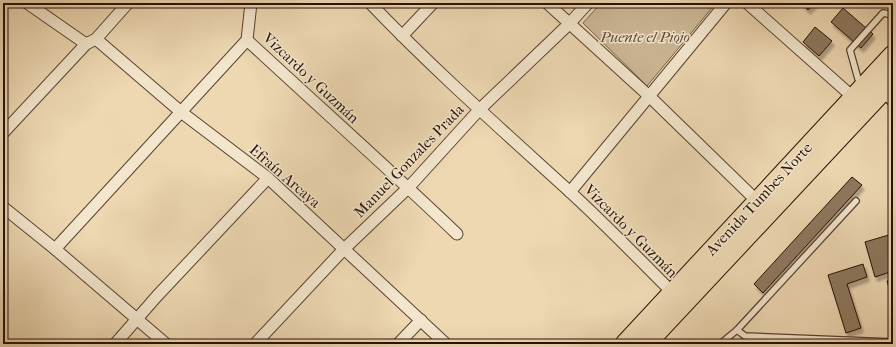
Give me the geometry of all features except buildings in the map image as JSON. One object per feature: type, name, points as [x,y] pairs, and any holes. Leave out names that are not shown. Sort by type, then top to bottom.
[{"type":"highway","name":"Avenida Tumbes Norte","points":[[626,344],[672,292],[893,55]]},
{"type":"highway","name":"Avenida Tumbes Norte","points":[[646,344],[891,88]]},
{"type":"street","points":[[26,3],[86,44]]},
{"type":"street","points":[[3,132],[86,44],[96,39],[128,3]]},
{"type":"street","points":[[247,40],[251,3]]},
{"type":"street","name":"Vizcardo y Guzmán","points":[[370,3],[479,110],[570,192],[672,292]]},
{"type":"street","points":[[402,36],[433,3]]},
{"type":"street","points":[[547,3],[649,96],[757,201]]},
{"type":"street","name":"Manuel Gonzales Prada","points":[[255,344],[344,249],[409,187],[479,110],[569,24],[588,3]]},
{"type":"street","name":"Vizcardo y Guzmán","points":[[570,192],[726,3]]},
{"type":"street","points":[[747,3],[857,94]]},
{"type":"street","name":"Efraín Arcaya","points":[[96,39],[181,112],[268,178],[446,344]]},
{"type":"street","name":"Vizcardo y Guzmán","points":[[55,249],[247,40],[409,187],[457,234]]},
{"type":"street","points":[[115,344],[157,296],[268,178]]},
{"type":"street","points":[[3,206],[166,344]]},
{"type":"street","points":[[398,344],[421,320]]},
{"type":"lane","points":[[857,94],[850,50],[883,12],[893,15]]},
{"type":"lane","points":[[720,344],[737,330],[856,201]]},
{"type":"lane","points":[[737,330],[745,336],[893,342]]},
{"type":"green space","name":"Puente el Piojo","points":[[601,3],[716,3],[647,86],[583,23]]}]
